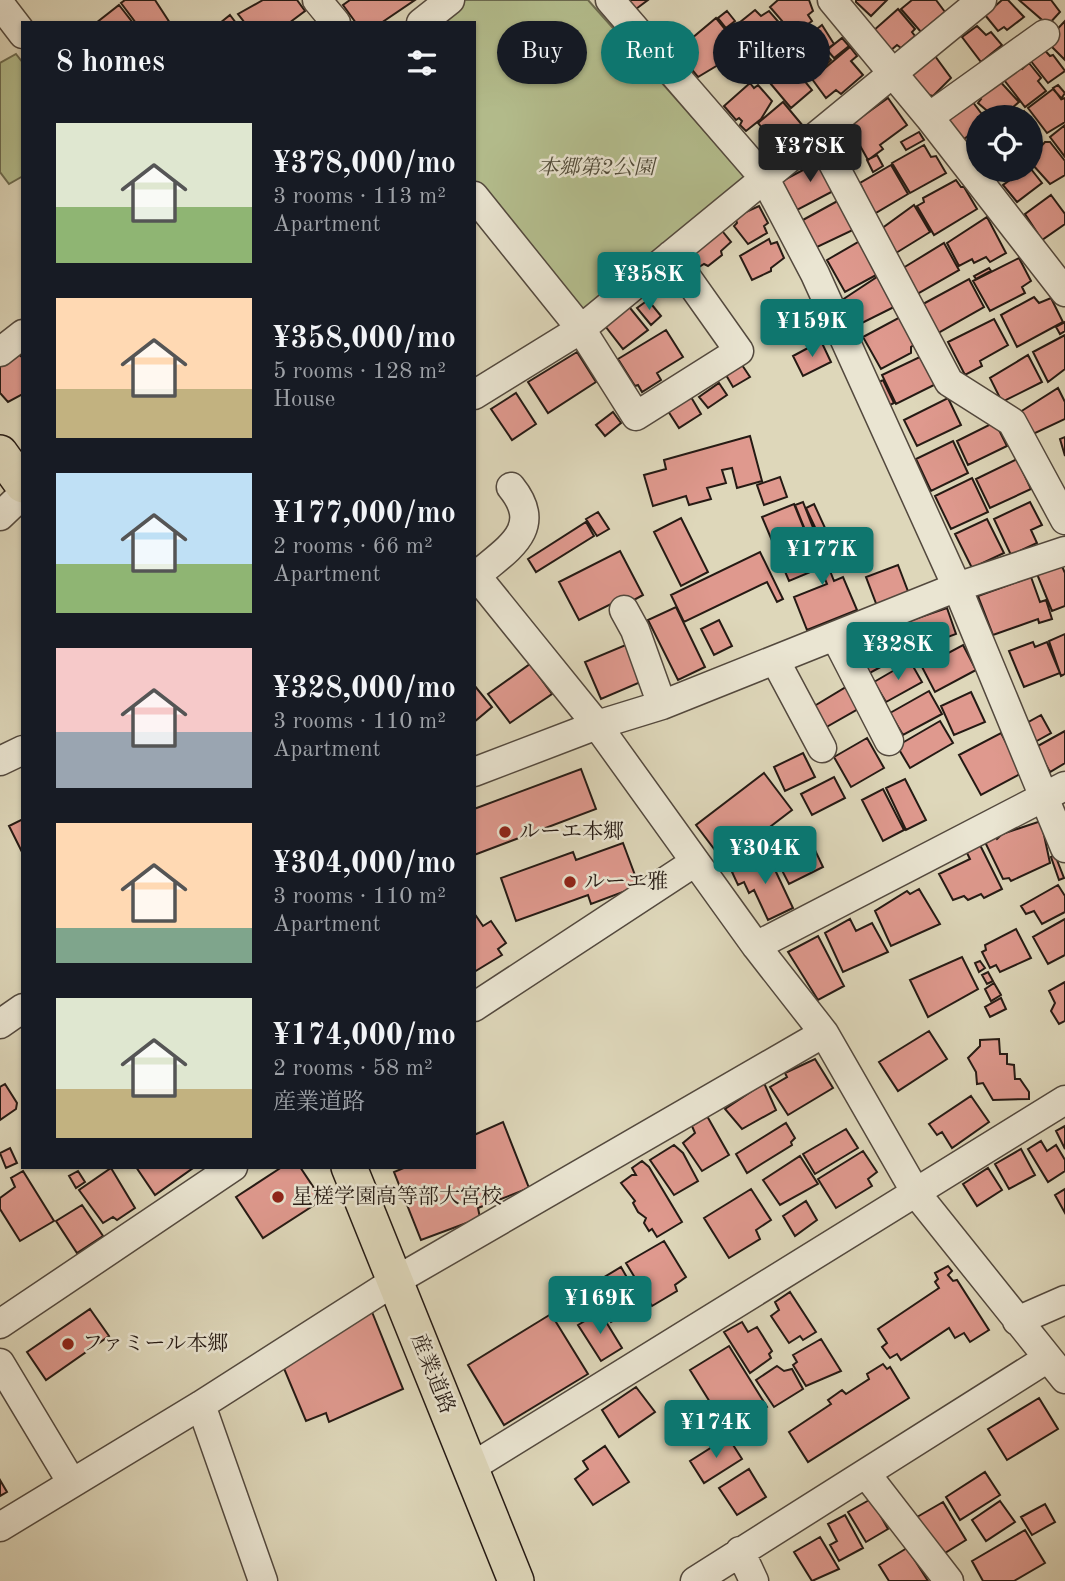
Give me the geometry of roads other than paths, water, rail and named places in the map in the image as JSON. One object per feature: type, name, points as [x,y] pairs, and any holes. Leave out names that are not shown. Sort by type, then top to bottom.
[{"type":"main road","points":[[0,453],[21,482]]},
{"type":"main road","name":"産業道路","points":[[350,1169],[516,1581]]},
{"type":"street","points":[[317,0],[334,21]]},
{"type":"street","points":[[424,21],[450,0]]},
{"type":"street","points":[[610,0],[765,179],[814,274],[957,587],[1055,791],[1065,848]]},
{"type":"street","points":[[832,0],[929,117],[1065,292]]},
{"type":"street","points":[[476,394],[581,329],[982,0]]},
{"type":"street","points":[[0,4],[21,31]]},
{"type":"street","points":[[929,117],[1045,34]]},
{"type":"street","points":[[818,135],[949,383],[1012,422],[1065,520]]},
{"type":"street","points":[[476,202],[484,226],[581,329],[636,416],[739,351],[671,256]]},
{"type":"street","points":[[0,352],[21,336]]},
{"type":"street","points":[[476,573],[517,540],[526,520],[522,500],[511,487]]},
{"type":"street","points":[[0,516],[21,496]]},
{"type":"street","points":[[476,771],[597,725],[662,705],[957,587],[1065,551]]},
{"type":"street","points":[[476,575],[597,725],[756,946],[824,1033],[916,1193],[1057,1368],[867,1475],[695,1581]]},
{"type":"street","points":[[624,610],[635,630],[662,705]]},
{"type":"street","points":[[835,636],[889,741]]},
{"type":"street","points":[[775,660],[822,748]]},
{"type":"street","points":[[0,761],[21,751]]},
{"type":"street","points":[[756,946],[1055,791]]},
{"type":"street","points":[[476,1006],[695,862]]},
{"type":"street","points":[[0,1024],[21,1009]]},
{"type":"street","points":[[0,1527],[201,1405],[395,1281],[824,1033]]},
{"type":"street","points":[[470,1468],[1065,1100]]},
{"type":"street","points":[[0,1324],[230,1169]]},
{"type":"street","points":[[1017,1321],[1065,1300]]},
{"type":"street","points":[[0,1363],[72,1483]]},
{"type":"street","points":[[201,1405],[263,1581]]},
{"type":"street","points":[[867,1475],[949,1581]]},
{"type":"street","points":[[740,1551],[754,1581]]},
{"type":"place","name":"ルーエ本郷","points":[[505,832]]},
{"type":"place","name":"ルーエ雅","points":[[570,882]]},
{"type":"place","name":"星槎学園高等部大宮校","points":[[278,1197]]},
{"type":"place","name":"ファミール本郷","points":[[68,1344]]},
{"type":"park label","name":"本郷第2公園","points":[[596,168]]}]
